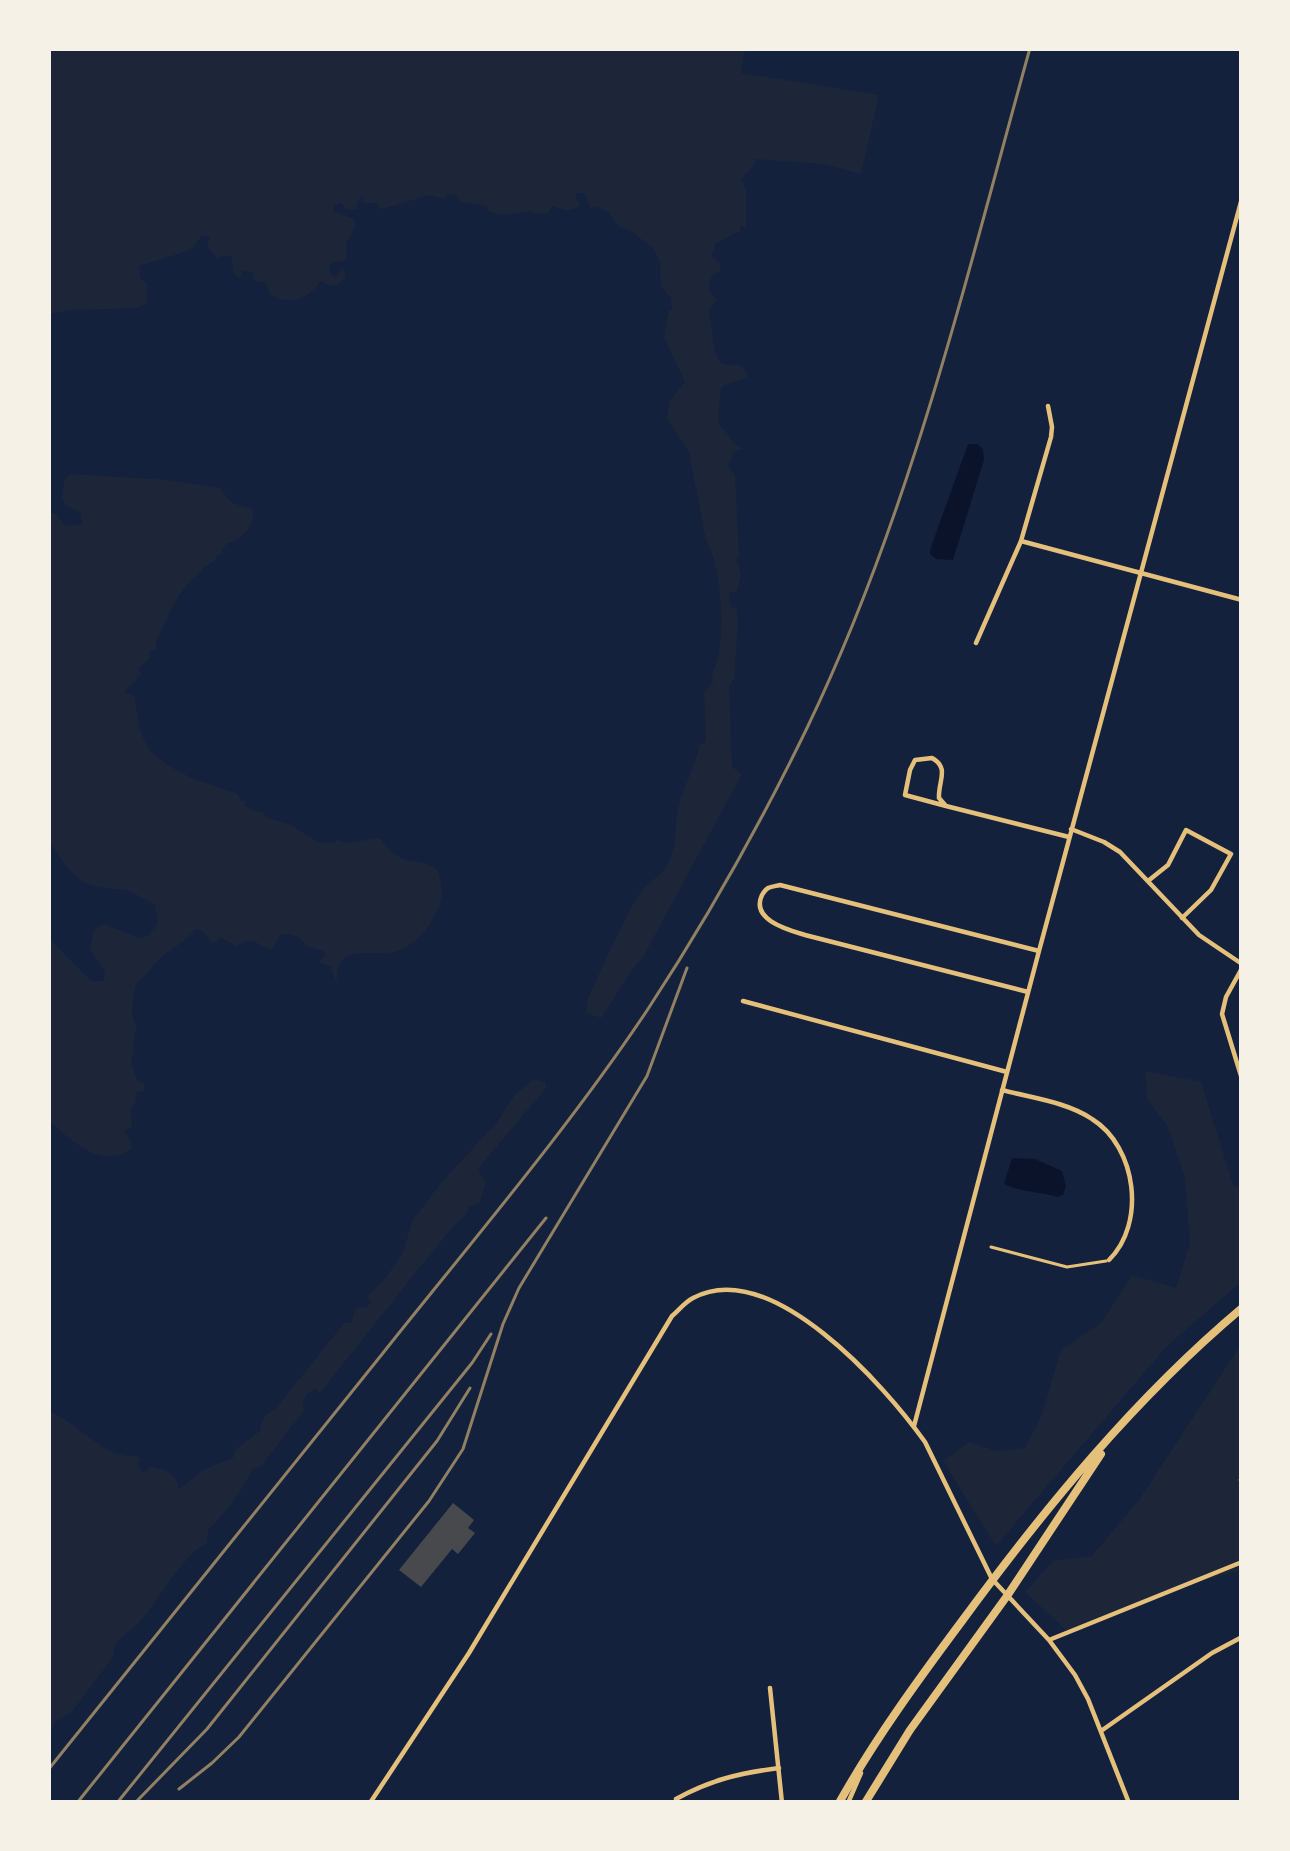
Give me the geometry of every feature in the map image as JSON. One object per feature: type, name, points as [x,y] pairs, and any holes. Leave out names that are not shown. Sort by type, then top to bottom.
[{"type":"main road","points":[[844,1803],[863,1761],[901,1704],[1057,1497],[1166,1377],[1242,1308]]},
{"type":"main road","points":[[865,1803],[1115,1433]]},
{"type":"street","points":[[914,1426],[1242,198]]},
{"type":"street","points":[[976,643],[1021,542],[1051,437],[1048,406]]},
{"type":"street","points":[[1021,542],[1242,600]]},
{"type":"street","points":[[946,806],[939,798],[941,765],[932,758],[915,760],[905,795],[946,806],[1104,842],[1132,863],[1198,935],[1242,966],[1222,1013],[1242,1079]]},
{"type":"street","points":[[1148,881],[1168,865],[1186,830],[1231,854],[1210,890],[1182,918]]},
{"type":"street","points":[[1028,992],[789,930],[764,915],[762,895],[768,887],[780,885],[1039,951]]},
{"type":"street","points":[[742,1001],[1007,1072]]},
{"type":"street","points":[[1002,1090],[1090,1117],[1119,1150],[1133,1197],[1131,1219],[1120,1249],[1108,1260]]},
{"type":"street","points":[[370,1803],[469,1653],[672,1316],[691,1299],[711,1292],[767,1298],[796,1312],[860,1368],[914,1426],[992,1579],[1075,1675],[1130,1803]]},
{"type":"street","points":[[1049,1640],[1242,1562]]},
{"type":"street","points":[[1101,1731],[1242,1637]]},
{"type":"street","points":[[770,1688],[782,1803]]},
{"type":"street","points":[[676,1799],[705,1782],[778,1768]]},
{"type":"lane","points":[[991,1247],[1067,1267],[1108,1260]]},
{"type":"shaded area","points":[[48,48],[745,48],[741,73],[879,95],[861,174],[823,164],[755,159],[741,179],[746,190],[746,227],[740,226],[740,231],[716,243],[711,256],[720,262],[710,285],[717,300],[709,309],[715,353],[722,364],[742,366],[748,376],[721,388],[718,418],[734,443],[746,448],[733,452],[728,467],[735,475],[736,560],[741,574],[737,591],[729,593],[738,623],[734,679],[729,686],[732,767],[742,774],[643,957],[601,1018],[586,1013],[588,998],[638,896],[669,862],[681,798],[700,744],[706,742],[704,692],[713,682],[720,645],[716,567],[689,452],[667,419],[669,402],[685,382],[664,337],[672,310],[671,298],[661,286],[660,261],[652,247],[619,227],[610,214],[590,208],[585,193],[575,197],[581,206],[568,211],[552,206],[549,213],[505,215],[462,202],[454,194],[444,199],[429,195],[383,209],[378,203],[363,203],[363,196],[357,209],[334,205],[333,211],[356,224],[346,244],[347,256],[332,262],[329,269],[336,277],[343,267],[346,278],[337,285],[320,281],[298,299],[276,298],[269,294],[266,282],[254,281],[253,273],[240,270],[238,278],[232,257],[218,259],[207,246],[210,237],[202,235],[191,250],[139,266],[141,279],[147,283],[147,302],[139,308],[48,314]]},
{"type":"shaded area","points":[[968,444],[983,449],[984,460],[953,560],[936,559],[930,550]]},
{"type":"shaded area","points":[[71,474],[220,488],[232,503],[252,509],[246,531],[226,544],[180,595],[155,650],[150,650],[149,659],[139,668],[142,677],[137,675],[125,692],[135,697],[141,733],[152,752],[181,773],[238,794],[244,805],[317,842],[380,838],[402,859],[438,870],[442,887],[434,917],[422,934],[398,951],[350,955],[338,967],[337,979],[331,967],[318,962],[326,955],[323,951],[306,946],[296,936],[281,934],[271,950],[250,941],[236,946],[220,937],[211,943],[202,930],[195,929],[136,984],[132,1012],[137,1027],[131,1063],[144,1091],[137,1092],[132,1127],[124,1130],[131,1149],[108,1156],[86,1150],[48,1120],[48,937],[91,981],[104,981],[105,972],[90,949],[94,930],[104,924],[138,938],[148,936],[158,923],[155,905],[128,891],[84,883],[48,840],[48,512],[66,526],[84,524],[82,513],[62,499],[64,480]]},
{"type":"shaded area","points":[[1145,1071],[1201,1082],[1233,1185],[1242,1188],[1242,1281],[1166,1347],[996,1546],[943,1461],[969,1442],[997,1451],[1025,1448],[1042,1415],[1061,1350],[1102,1322],[1132,1275],[1176,1288],[1190,1243],[1185,1178],[1168,1127],[1147,1098]]},
{"type":"shaded area","points":[[533,1079],[546,1082],[546,1088],[481,1165],[478,1171],[486,1182],[479,1204],[470,1206],[320,1393],[309,1392],[302,1403],[304,1411],[260,1467],[252,1469],[208,1530],[207,1543],[118,1642],[113,1657],[71,1713],[56,1721],[48,1737],[48,1411],[103,1447],[139,1456],[143,1473],[149,1466],[165,1470],[176,1478],[179,1489],[207,1468],[233,1458],[236,1449],[260,1431],[266,1415],[344,1323],[351,1323],[356,1308],[371,1302],[368,1296],[403,1253],[412,1221]]},
{"type":"shaded area","points":[[1012,1158],[1035,1159],[1062,1171],[1063,1195],[1004,1184]]},
{"type":"shaded area","points":[[1242,1343],[1242,1570],[1178,1587],[1066,1630],[1025,1592],[1053,1561],[1092,1556],[1139,1500]]},
{"type":"building","points":[[453,1503],[474,1520],[468,1528],[475,1533],[458,1554],[452,1549],[421,1587],[399,1570]]},
{"type":"railway","points":[[48,1770],[553,1141],[648,1009],[732,871],[807,728],[877,563],[934,393],[1030,48]]},
{"type":"railway","points":[[179,1789],[239,1737],[429,1501],[463,1449],[519,1288],[647,1076],[687,968]]},
{"type":"railway","points":[[77,1803],[546,1218]]},
{"type":"railway","points":[[117,1803],[491,1334]]},
{"type":"railway","points":[[135,1803],[207,1729],[437,1441],[470,1388]]}]
